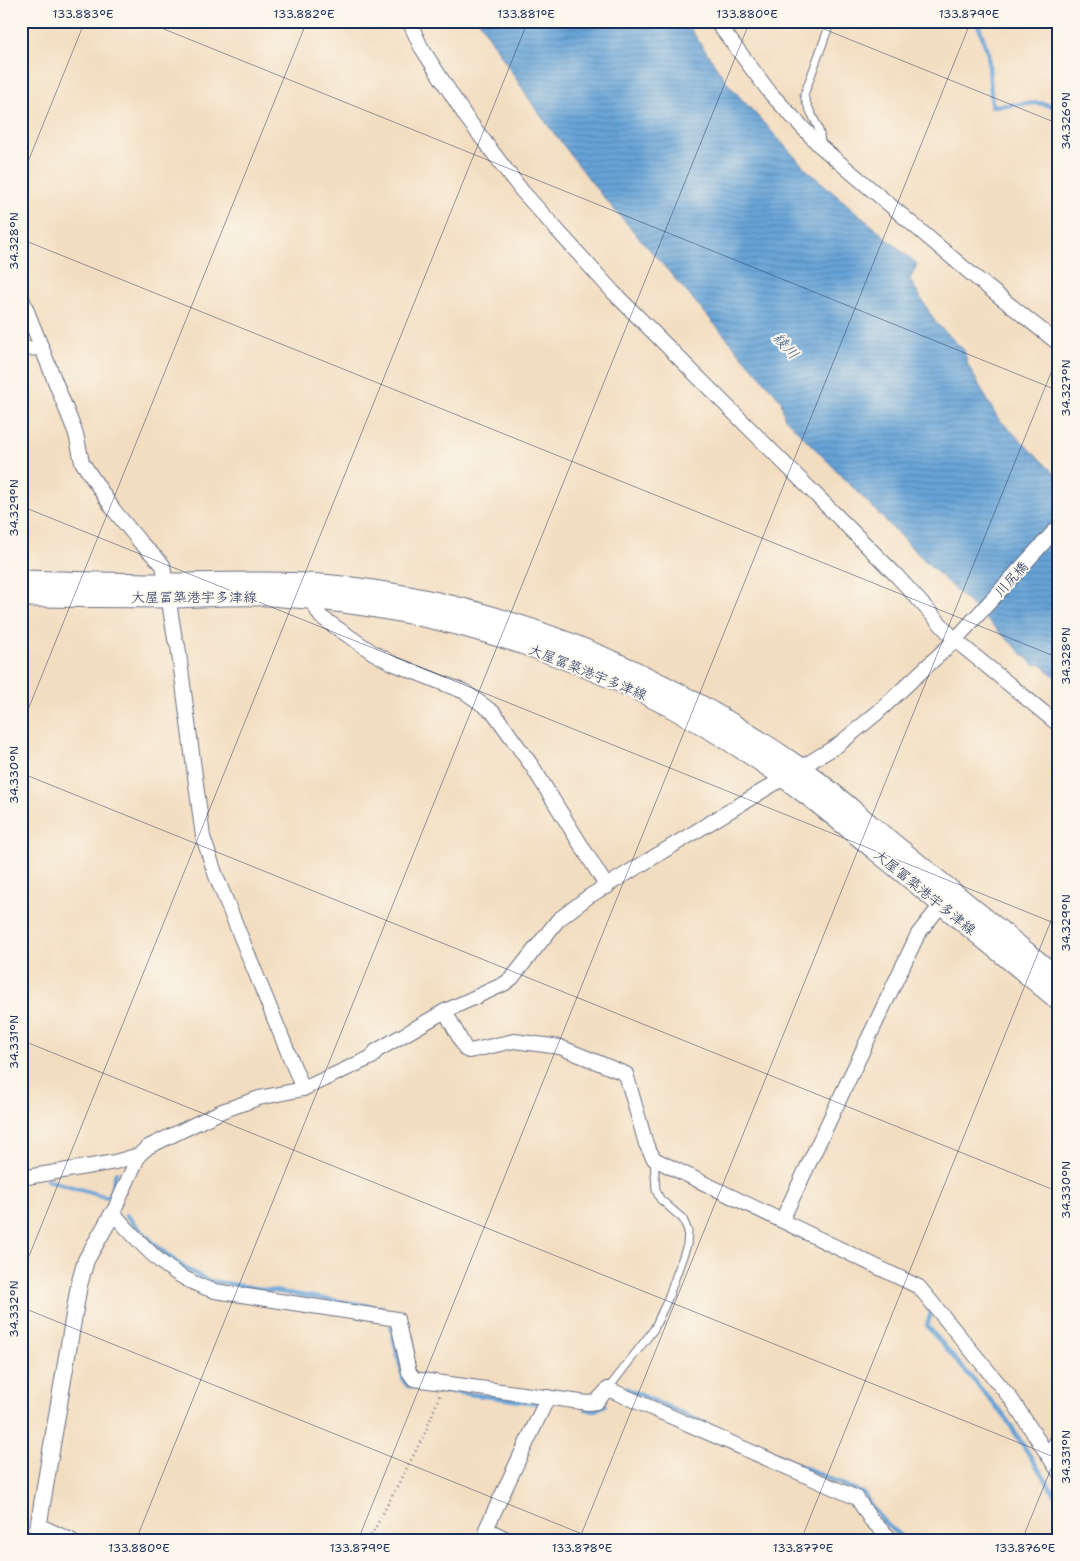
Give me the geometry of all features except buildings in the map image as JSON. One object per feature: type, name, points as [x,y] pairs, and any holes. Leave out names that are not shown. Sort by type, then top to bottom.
[{"type":"main road","name":"大屋冨築港宇多津線","points":[[21,580],[168,591],[281,596],[350,604],[481,632],[550,654],[617,681],[709,728],[784,778],[1059,1001]]},
{"type":"main road","name":"大屋冨築港宇多津線","points":[[21,596],[168,591],[282,581],[351,587],[420,598],[488,615],[555,636],[621,662],[708,708],[800,768],[1059,978]]},
{"type":"street","points":[[409,21],[421,47],[466,117],[529,199],[614,294],[897,576],[959,636],[1059,725]]},
{"type":"street","points":[[716,21],[772,94],[820,146],[975,277],[1059,344]]},
{"type":"street","points":[[21,296],[76,434],[82,462],[96,486],[130,530],[161,560],[168,591],[174,639],[178,646],[203,837],[216,876],[303,1089]]},
{"type":"street","points":[[21,349],[42,348]]},
{"type":"street","name":"川尻橋","points":[[21,1178],[115,1162],[139,1155],[148,1147],[222,1111],[259,1098],[303,1089],[372,1057],[376,1051],[445,1011],[504,984],[512,978],[558,920],[588,897],[838,744],[877,713],[959,636],[1059,526]]},
{"type":"street","points":[[311,600],[321,618],[372,652],[392,663],[465,692],[494,713],[532,766],[607,887]]},
{"type":"street","points":[[782,1220],[918,934],[941,905]]},
{"type":"street","points":[[445,1011],[466,1050],[470,1051],[514,1041],[560,1047],[626,1074],[646,1144],[654,1159],[919,1286],[1006,1392],[1059,1472]]},
{"type":"street","points":[[71,1540],[37,1533],[79,1285],[86,1260],[113,1213],[139,1155]]},
{"type":"street","points":[[113,1213],[146,1250],[177,1276],[197,1286],[397,1320],[410,1372],[414,1379],[547,1402],[596,1402],[608,1389],[858,1498],[871,1520],[892,1540]]},
{"type":"street","points":[[509,1540],[486,1529],[547,1402]]},
{"type":"lane","points":[[820,146],[822,138],[805,102],[804,94],[831,21]]},
{"type":"lane","points":[[608,1389],[654,1329],[667,1302],[687,1245],[688,1231],[683,1219],[660,1199],[656,1190],[654,1159]]},
{"type":"lane","points":[[1046,1453],[1059,1430]]},
{"type":"path","points":[[370,1540],[424,1435],[441,1393]]},
{"type":"water","name":"綾川","points":[[479,21],[685,21],[729,85],[807,170],[917,264],[910,280],[936,323],[964,350],[968,365],[997,417],[1059,478],[1059,680],[1040,664],[1034,665],[923,559],[784,417],[781,400],[599,192],[537,111]]},
{"type":"waterway","points":[[977,21],[988,53],[992,106],[1038,103],[1059,107]]},
{"type":"waterway","points":[[47,1180],[106,1197],[110,1194],[116,1173]]},
{"type":"waterway","points":[[126,1215],[175,1261],[210,1281],[384,1308]]},
{"type":"waterway","points":[[928,1308],[931,1312],[927,1326],[1005,1417],[1059,1501]]},
{"type":"waterway","points":[[391,1327],[404,1381],[408,1386],[544,1404]]},
{"type":"waterway","points":[[625,1388],[864,1494],[882,1520],[906,1540]]},
{"type":"waterway","points":[[586,1409],[595,1410],[605,1405]]}]
